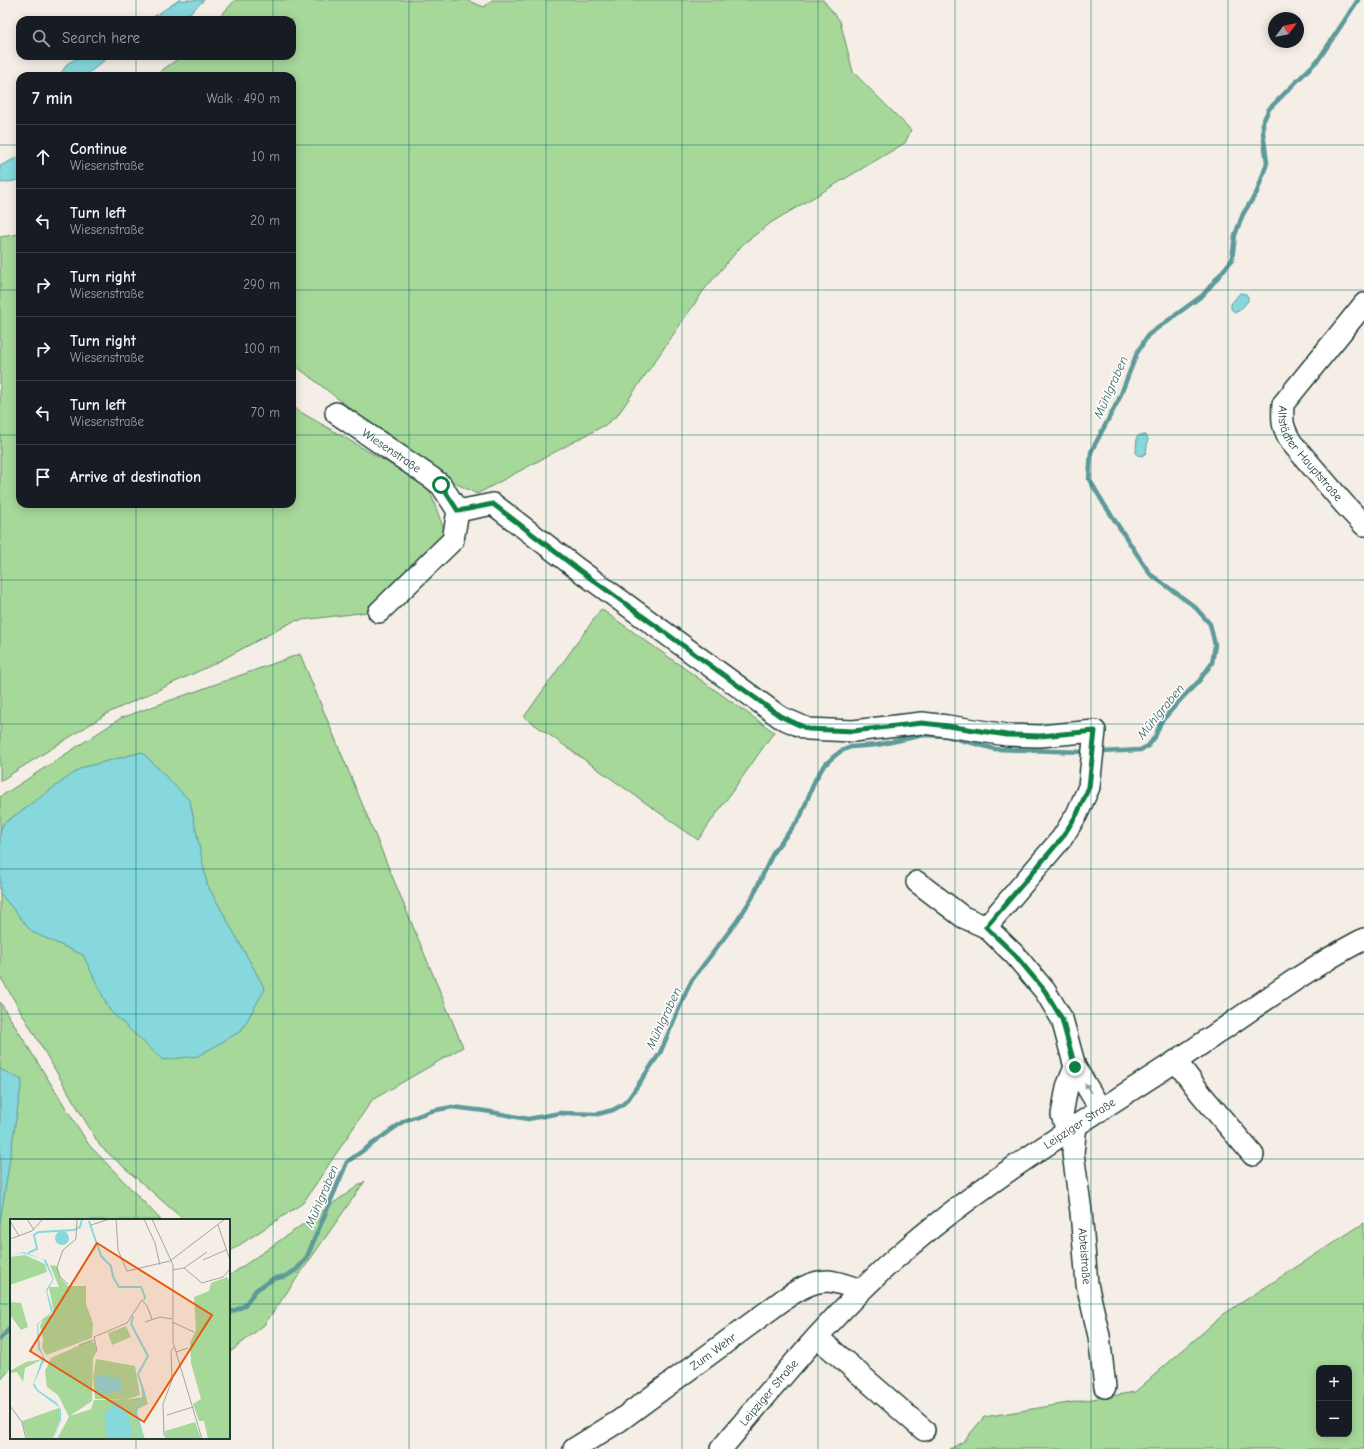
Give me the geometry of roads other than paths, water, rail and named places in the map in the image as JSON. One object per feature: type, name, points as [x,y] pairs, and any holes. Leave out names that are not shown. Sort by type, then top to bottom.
[{"type":"street","name":"Altstädter Hauptstraße","points":[[1364,304],[1283,404],[1282,422],[1285,432],[1292,442],[1345,505],[1364,525]]},
{"type":"street","name":"Wiesenstraße","points":[[336,413],[441,485],[458,511]]},
{"type":"street","points":[[379,612],[453,540],[458,511],[493,504],[579,570],[780,716],[808,729],[853,731],[922,723],[1007,735],[1040,736],[1095,731],[1089,787],[1077,814],[1062,838],[986,927]]},
{"type":"street","points":[[917,882],[964,917],[986,927],[1015,955],[1045,991],[1062,1019],[1075,1067],[1101,1110]]},
{"type":"street","name":"Leipziger Straße","points":[[721,1449],[817,1337],[862,1290],[897,1257],[962,1205],[1068,1124],[1101,1110],[1305,974],[1336,954],[1364,939]]},
{"type":"street","points":[[1176,1061],[1201,1094],[1253,1155]]},
{"type":"street","points":[[1068,1124],[1067,1087],[1075,1067]]},
{"type":"street","name":"Abteistraße","points":[[1068,1124],[1083,1226],[1087,1284],[1098,1336],[1105,1386]]},
{"type":"street","name":"Zum Wehr","points":[[574,1449],[619,1420],[799,1289],[817,1282],[829,1281],[862,1290]]},
{"type":"street","points":[[817,1337],[924,1430]]},
{"type":"water","points":[[179,0],[204,0],[185,16],[155,16]]},
{"type":"water","points":[[74,60],[105,60],[90,72],[62,72],[68,63]]},
{"type":"water","points":[[16,158],[16,180],[0,183],[0,166]]},
{"type":"water","points":[[1240,293],[1246,294],[1248,301],[1239,311],[1235,312],[1231,309],[1231,304]]},
{"type":"water","points":[[1140,435],[1146,435],[1148,439],[1146,453],[1142,456],[1137,455],[1136,452],[1137,437]]},
{"type":"water","points":[[142,752],[190,801],[207,884],[265,989],[241,1031],[198,1056],[163,1060],[110,1011],[83,955],[32,932],[0,893],[0,833],[3,824],[81,768]]},
{"type":"water","points":[[0,1069],[22,1080],[0,1222]]},
{"type":"waterway","name":"Mühlgraben","points":[[1102,752],[1140,750],[1148,746],[1155,737],[1161,722],[1199,681],[1212,663],[1215,645],[1210,624],[1194,606],[1150,574],[1104,504],[1089,479],[1091,452],[1119,399],[1137,353],[1148,335],[1203,295],[1232,260],[1235,235],[1243,214],[1257,192],[1267,163],[1263,122],[1269,109],[1319,59],[1358,0]]},
{"type":"waterway","name":"Mühlgraben","points":[[230,1313],[244,1306],[256,1290],[273,1279],[286,1276],[296,1270],[306,1259],[347,1162],[404,1121],[431,1111],[452,1107],[528,1119],[560,1113],[598,1114],[613,1110],[622,1105],[629,1098],[660,1053],[692,980],[737,921],[752,898],[774,851],[800,818],[815,780],[823,767],[841,751],[851,747],[877,745],[924,735],[946,736],[995,749],[1083,752]]},
{"type":"waterway","name":"Mühlgraben","points":[[0,1339],[10,1328]]}]
